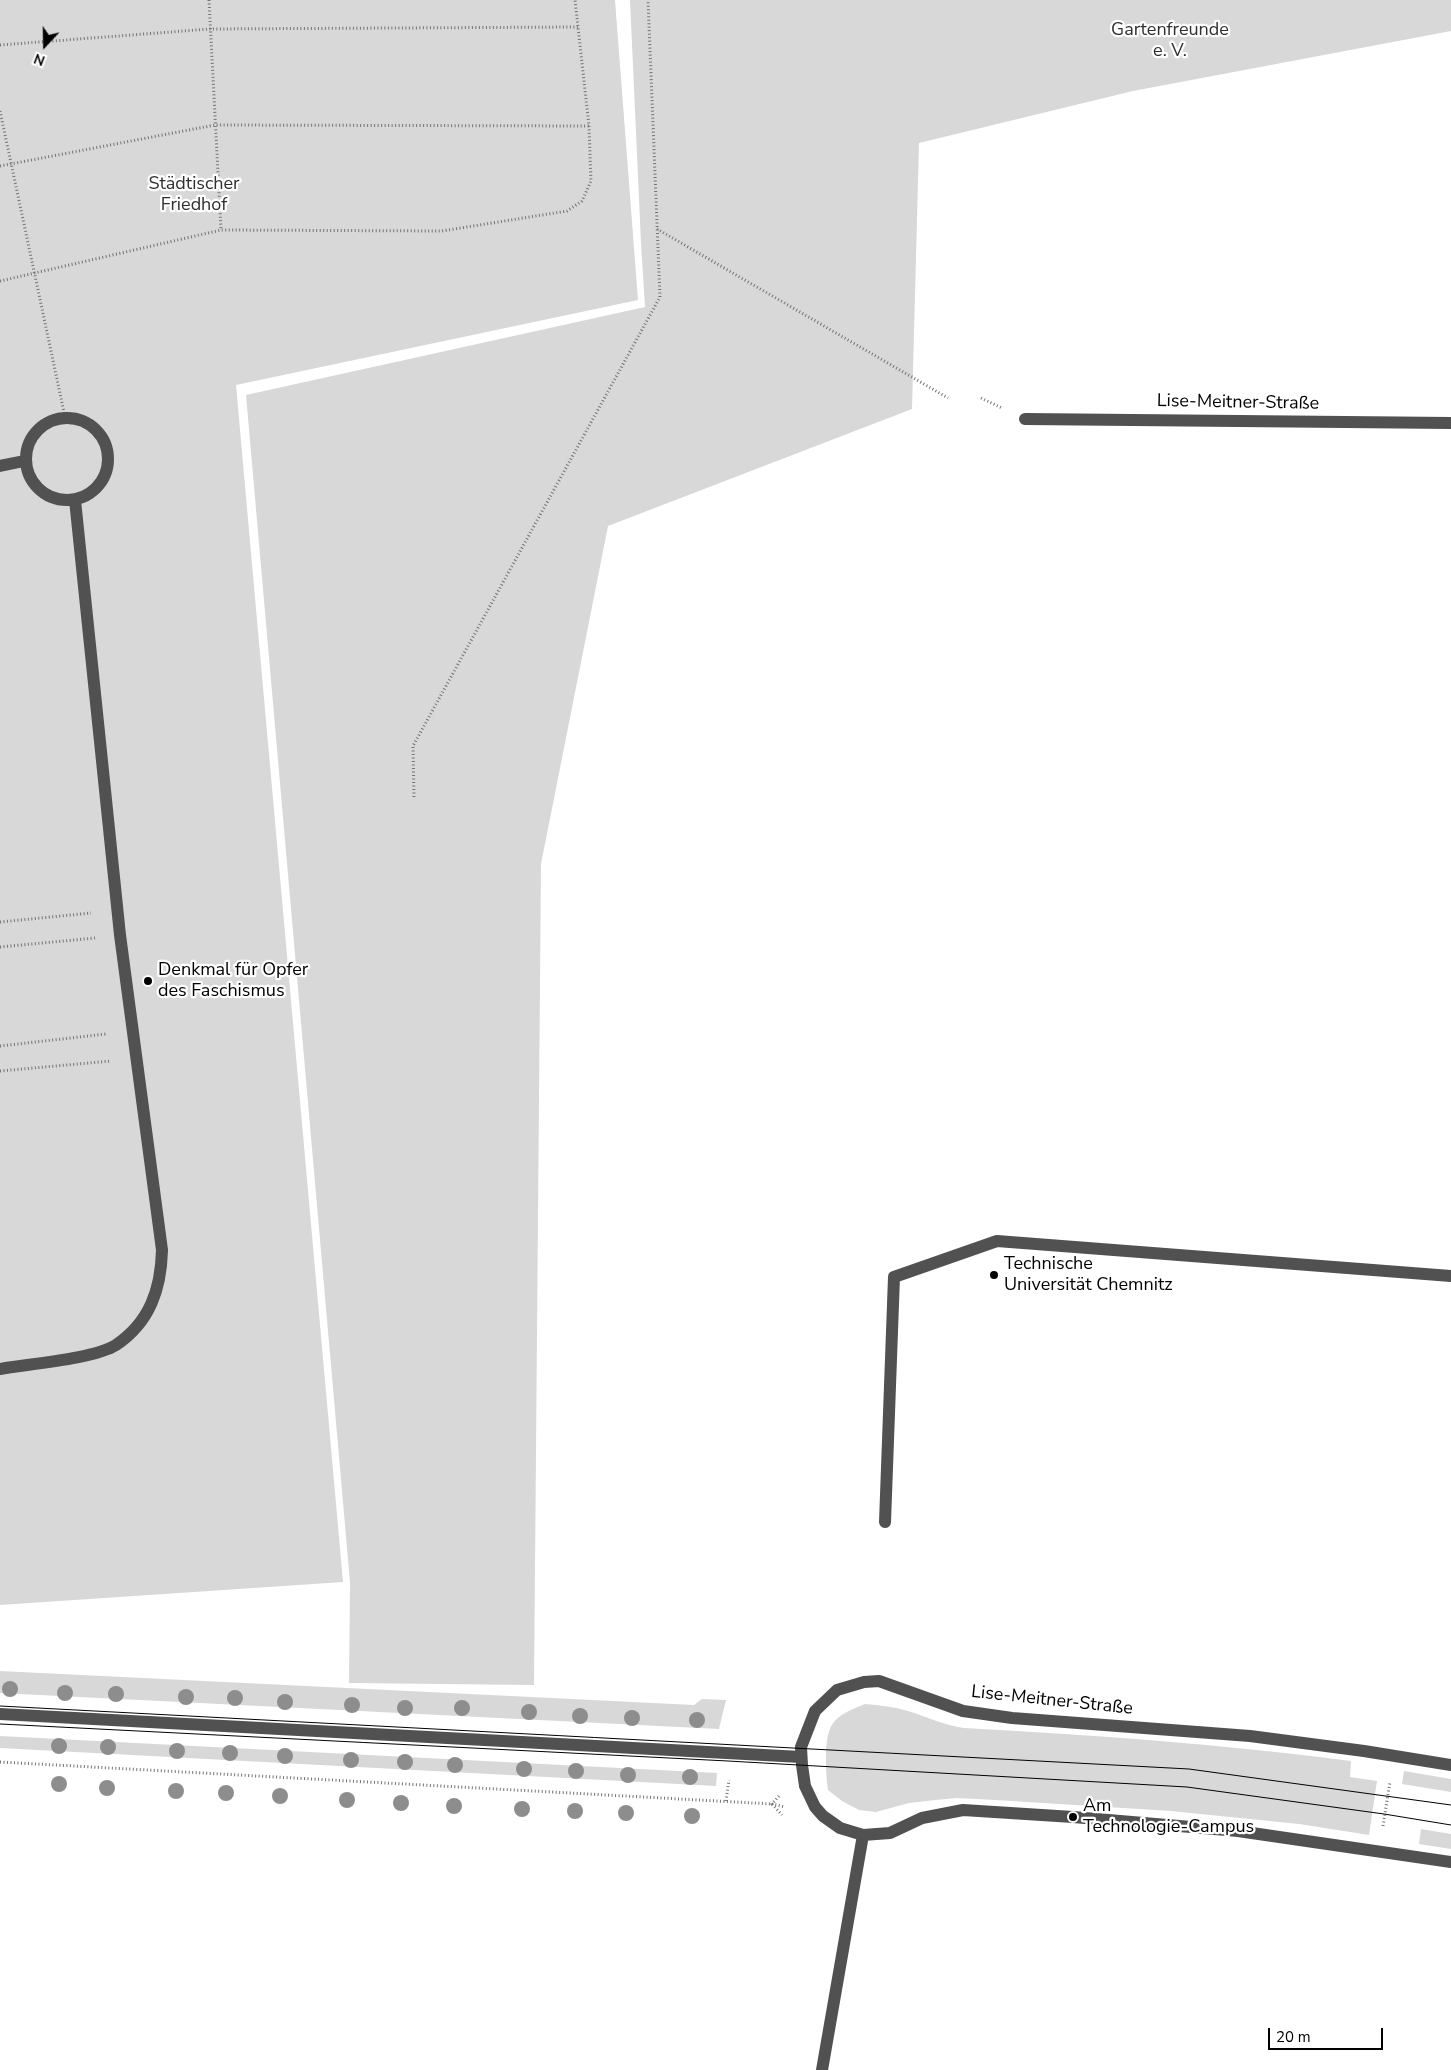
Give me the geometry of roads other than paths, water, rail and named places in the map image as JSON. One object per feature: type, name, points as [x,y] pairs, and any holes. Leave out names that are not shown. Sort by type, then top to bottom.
[{"type":"street","points":[[65,417],[82,420],[97,430],[106,445],[108,454],[108,463],[103,480],[92,493],[75,500],[51,498],[32,484],[24,462],[28,440],[44,423],[65,417]]},
{"type":"street","name":"Lise-Meitner-Straße","points":[[1025,418],[1451,423]]},
{"type":"street","points":[[0,466],[24,462]]},
{"type":"street","points":[[0,1369],[84,1355],[114,1346],[135,1328],[148,1311],[157,1291],[161,1274],[162,1250],[120,935],[75,500]]},
{"type":"street","points":[[885,1522],[894,1277],[997,1241],[1451,1276]]},
{"type":"street","name":"Lise-Meitner-Straße","points":[[1451,1765],[1250,1736],[1012,1718],[963,1711],[879,1681],[864,1682],[837,1690],[814,1711],[801,1747],[805,1786],[815,1807],[823,1816],[840,1828],[863,1835],[890,1833],[922,1818],[963,1810],[1238,1831],[1451,1862]]},
{"type":"street","points":[[0,1714],[801,1757]]},
{"type":"street","points":[[822,2070],[863,1835]]},
{"type":"tram line","points":[[0,1706],[1189,1769],[1451,1805]]},
{"type":"tram line","points":[[0,1724],[728,1761],[1187,1787],[1451,1825]]},
{"type":"place","name":"Denkmal für Opfer des Faschismus","points":[[148,981]]},
{"type":"place","name":"Technische Universität Chemnitz","points":[[994,1275]]},
{"type":"place","name":"Am Technologie-Campus","points":[[1073,1817]]},
{"type":"park label","name":"Gartenfreunde e. V.","points":[[1170,41]]},
{"type":"park label","name":"Städtischer Friedhof","points":[[194,195]]}]
